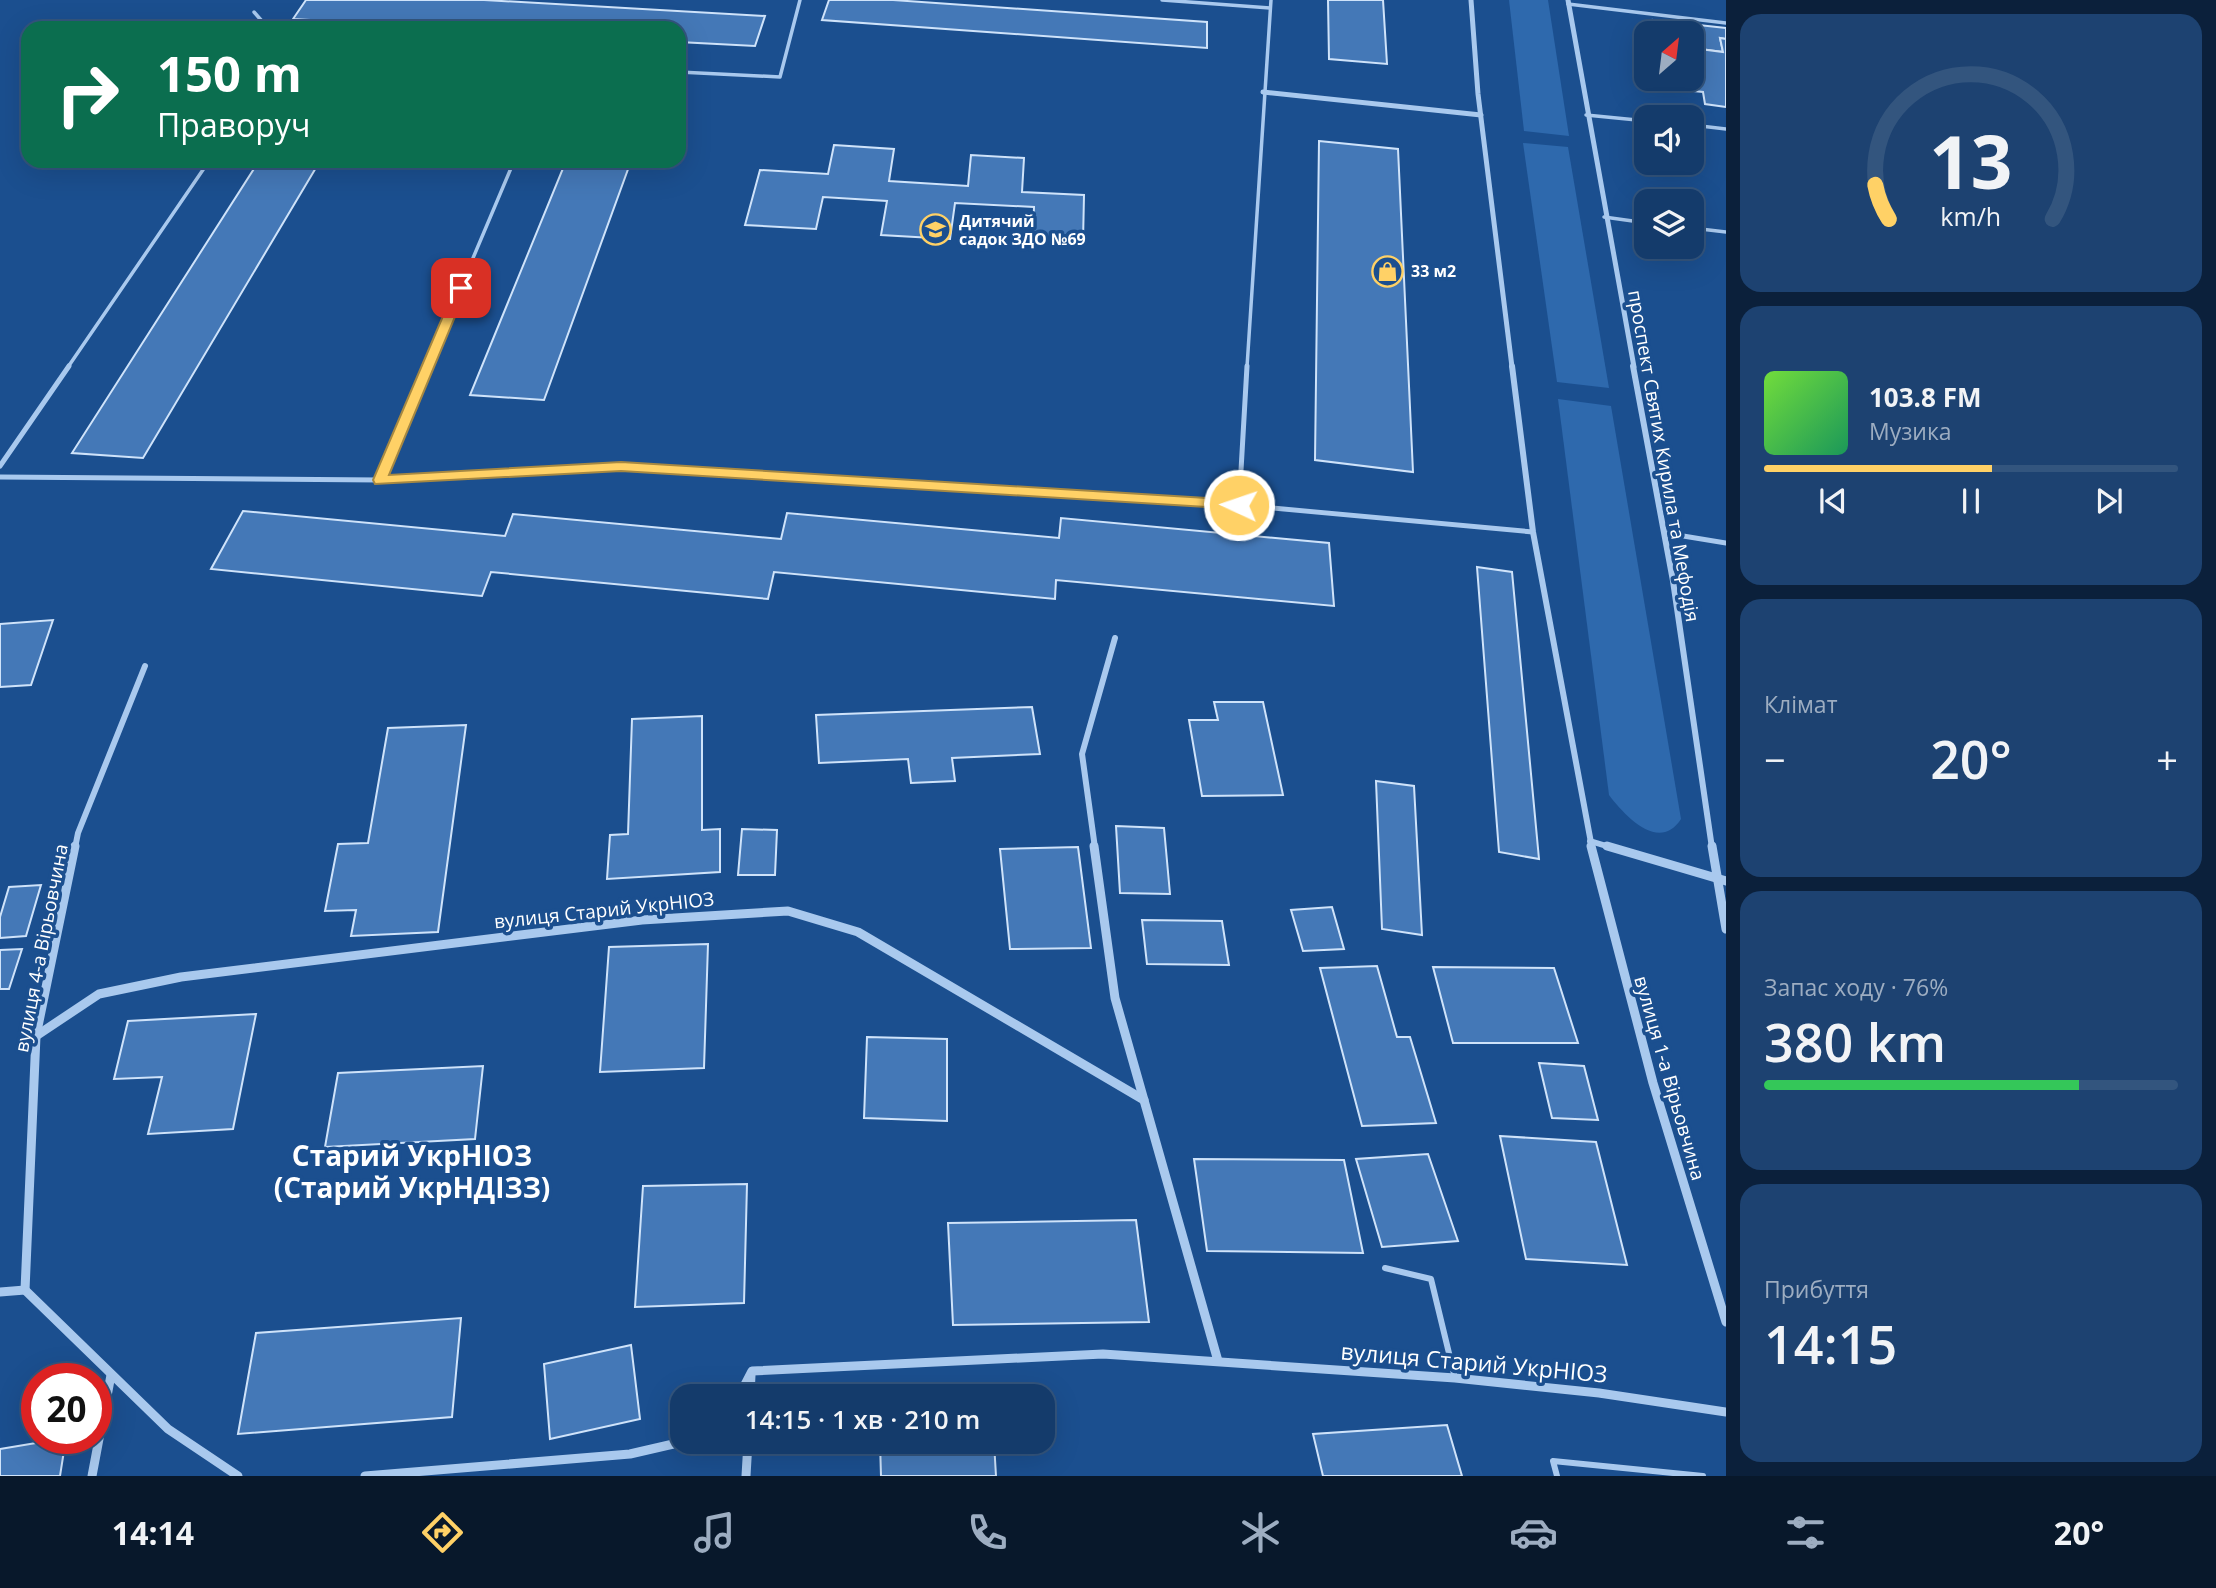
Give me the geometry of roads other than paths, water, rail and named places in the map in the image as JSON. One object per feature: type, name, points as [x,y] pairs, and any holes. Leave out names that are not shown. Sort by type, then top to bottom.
[{"type":"street","points":[[1471,0],[1481,115],[1533,532],[1590,841],[1726,881]]},
{"type":"street","name":"проспект Святих Кирила та Мефодія","points":[[1568,2],[1604,217],[1665,533],[1716,878]]},
{"type":"street","points":[[1263,92],[1481,115]]},
{"type":"street","points":[[1115,638],[1082,754],[1115,998],[1218,1361]]},
{"type":"street","name":"вулиця 4-а Вірьовчинa","points":[[25,1290],[36,1036],[78,834],[145,666]]},
{"type":"street","name":"вулиця 1-а Вірьовчина","points":[[1590,841],[1653,1083],[1726,1322]]},
{"type":"street","points":[[1716,878],[1726,929]]},
{"type":"street","name":"вулиця Старий УкрНІОЗ","points":[[36,1036],[99,994],[181,978],[642,920],[788,911],[858,932],[1144,1100]]},
{"type":"street","points":[[0,1292],[25,1290],[99,1363]]},
{"type":"street","name":"вулиця Старий УкрНІОЗ","points":[[752,1371],[1104,1354],[1455,1378],[1599,1393],[1726,1412]]},
{"type":"street","points":[[745,1384],[752,1371]]},
{"type":"street","points":[[751,1384],[752,1371]]},
{"type":"street","points":[[112,1376],[168,1429],[238,1476]]},
{"type":"street","points":[[365,1476],[630,1454],[670,1445]]},
{"type":"street","points":[[92,1476],[96,1454]]},
{"type":"street","points":[[746,1476],[747,1454]]},
{"type":"lane","points":[[686,72],[780,77],[800,0]]},
{"type":"lane","points":[[1162,0],[1270,8]]},
{"type":"lane","points":[[1239,505],[1263,92],[1271,0]]},
{"type":"lane","points":[[1568,2],[1726,23]]},
{"type":"lane","points":[[254,12],[262,21]]},
{"type":"lane","points":[[1586,115],[1634,120]]},
{"type":"lane","points":[[1704,126],[1726,129]]},
{"type":"lane","points":[[0,466],[204,168]]},
{"type":"lane","points":[[380,480],[511,168]]},
{"type":"lane","points":[[1604,217],[1634,221]]},
{"type":"lane","points":[[1704,229],[1726,232]]},
{"type":"lane","points":[[0,477],[380,480],[621,467],[1239,505],[1533,532]]},
{"type":"lane","points":[[1665,533],[1726,543]]},
{"type":"lane","points":[[1385,1268],[1431,1279],[1455,1378]]},
{"type":"lane","points":[[1557,1476],[1553,1461],[1703,1476]]},
{"type":"place","name":"Дитячий садок ЗДО №69","points":[[936,230]]},
{"type":"place","name":"33 м2","points":[[1388,271]]},
{"type":"district","name":"Старий УкрНІОЗ (Старий УкрНДІЗЗ)","points":[[412,1172]]}]
